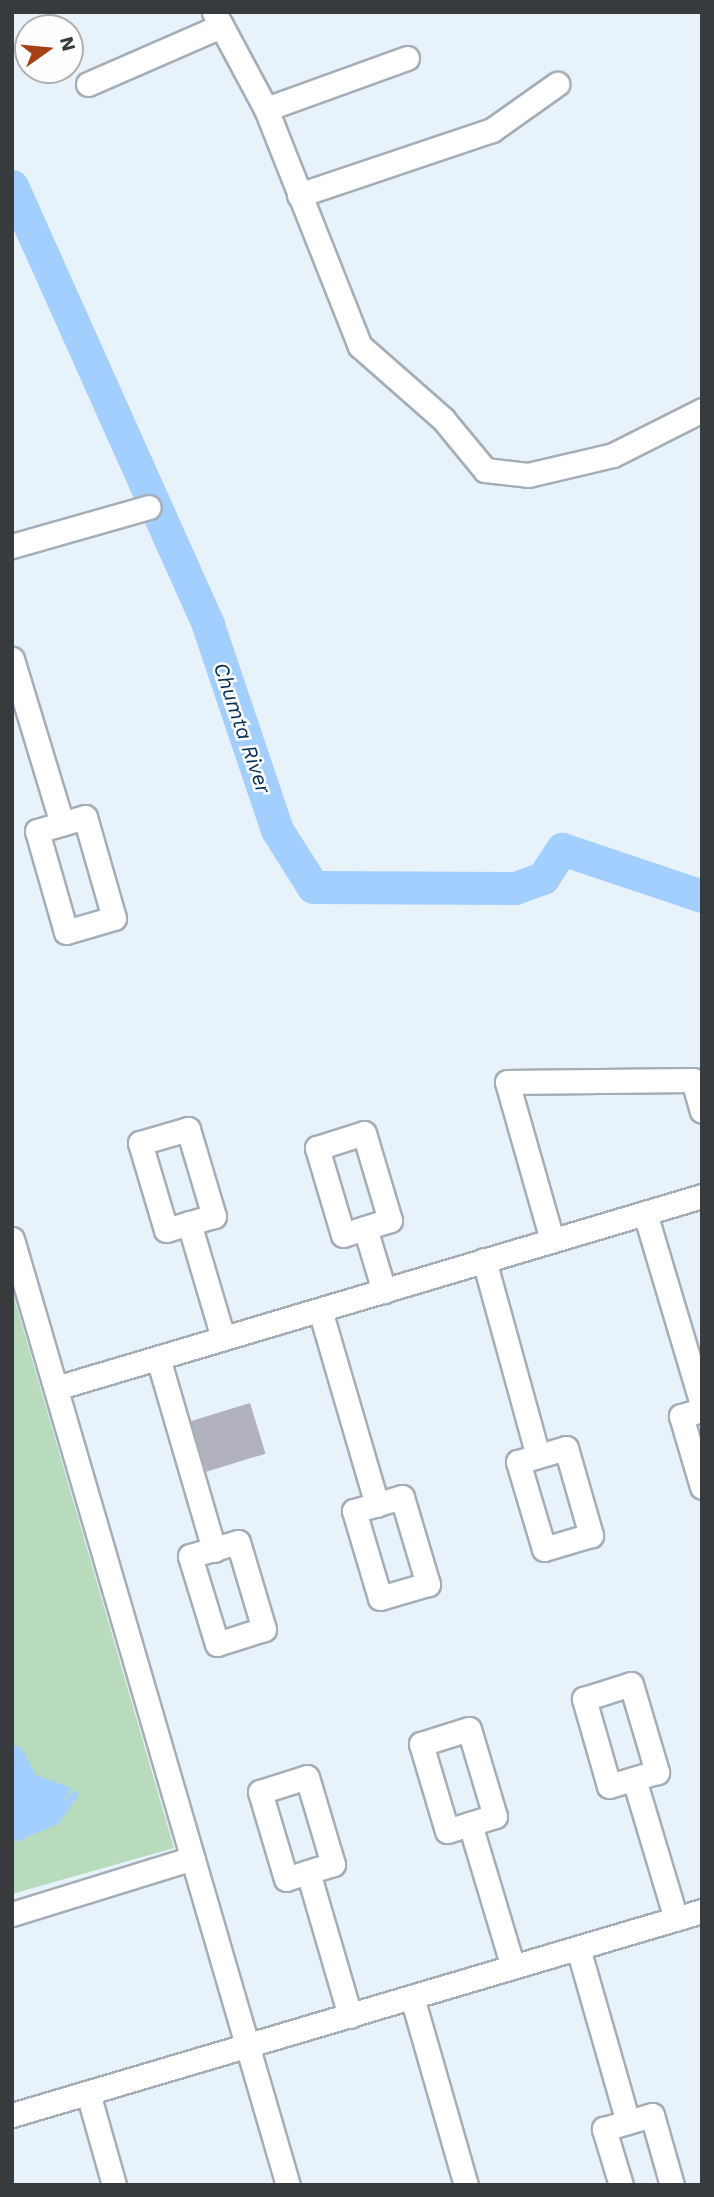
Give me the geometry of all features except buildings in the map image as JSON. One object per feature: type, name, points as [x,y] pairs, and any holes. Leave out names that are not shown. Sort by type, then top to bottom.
[{"type":"street","points":[[88,84],[217,19],[266,109],[360,346],[443,419],[485,470],[528,475],[613,455],[702,410]]},
{"type":"street","points":[[266,109],[407,58]]},
{"type":"street","points":[[299,195],[492,130],[557,84]]},
{"type":"street","points":[[12,547],[149,507]]},
{"type":"street","points":[[12,659],[62,824]]},
{"type":"street","points":[[85,817],[114,918],[66,932],[37,831],[62,824],[85,817]]},
{"type":"street","points":[[552,1240],[507,1082],[693,1080],[702,1111]]},
{"type":"street","points":[[56,1388],[702,1196]]},
{"type":"street","points":[[645,1213],[702,1404]]},
{"type":"street","points":[[189,1223],[223,1338]]},
{"type":"street","points":[[365,1228],[384,1290]]},
{"type":"street","points":[[12,1239],[288,2185]]},
{"type":"street","points":[[484,1261],[538,1456]]},
{"type":"street","points":[[320,1310],[377,1505]]},
{"type":"street","points":[[158,1358],[214,1550]]},
{"type":"street","points":[[702,1410],[681,1416],[702,1487]]},
{"type":"street","points":[[634,1779],[676,1919]]},
{"type":"street","points":[[470,1824],[513,1967]]},
{"type":"street","points":[[12,1914],[193,1858]]},
{"type":"street","points":[[308,1872],[350,2015]]},
{"type":"street","points":[[12,2115],[702,1911]]},
{"type":"street","points":[[578,1948],[628,2122]]},
{"type":"street","points":[[412,1997],[466,2185]]},
{"type":"street","points":[[88,2093],[114,2185]]},
{"type":"street","points":[[621,2185],[604,2129],[652,2115],[673,2185]]},
{"type":"green space","points":[[12,1290],[174,1848],[12,1894]]},
{"type":"water","points":[[12,1745],[21,1747],[36,1775],[72,1788],[61,1803],[75,1790],[79,1795],[58,1824],[19,1841],[12,1841]]},
{"type":"waterway","name":"Chumta River","points":[[12,186],[208,625],[277,830],[313,887],[515,888],[543,878],[562,849],[702,896]]}]
